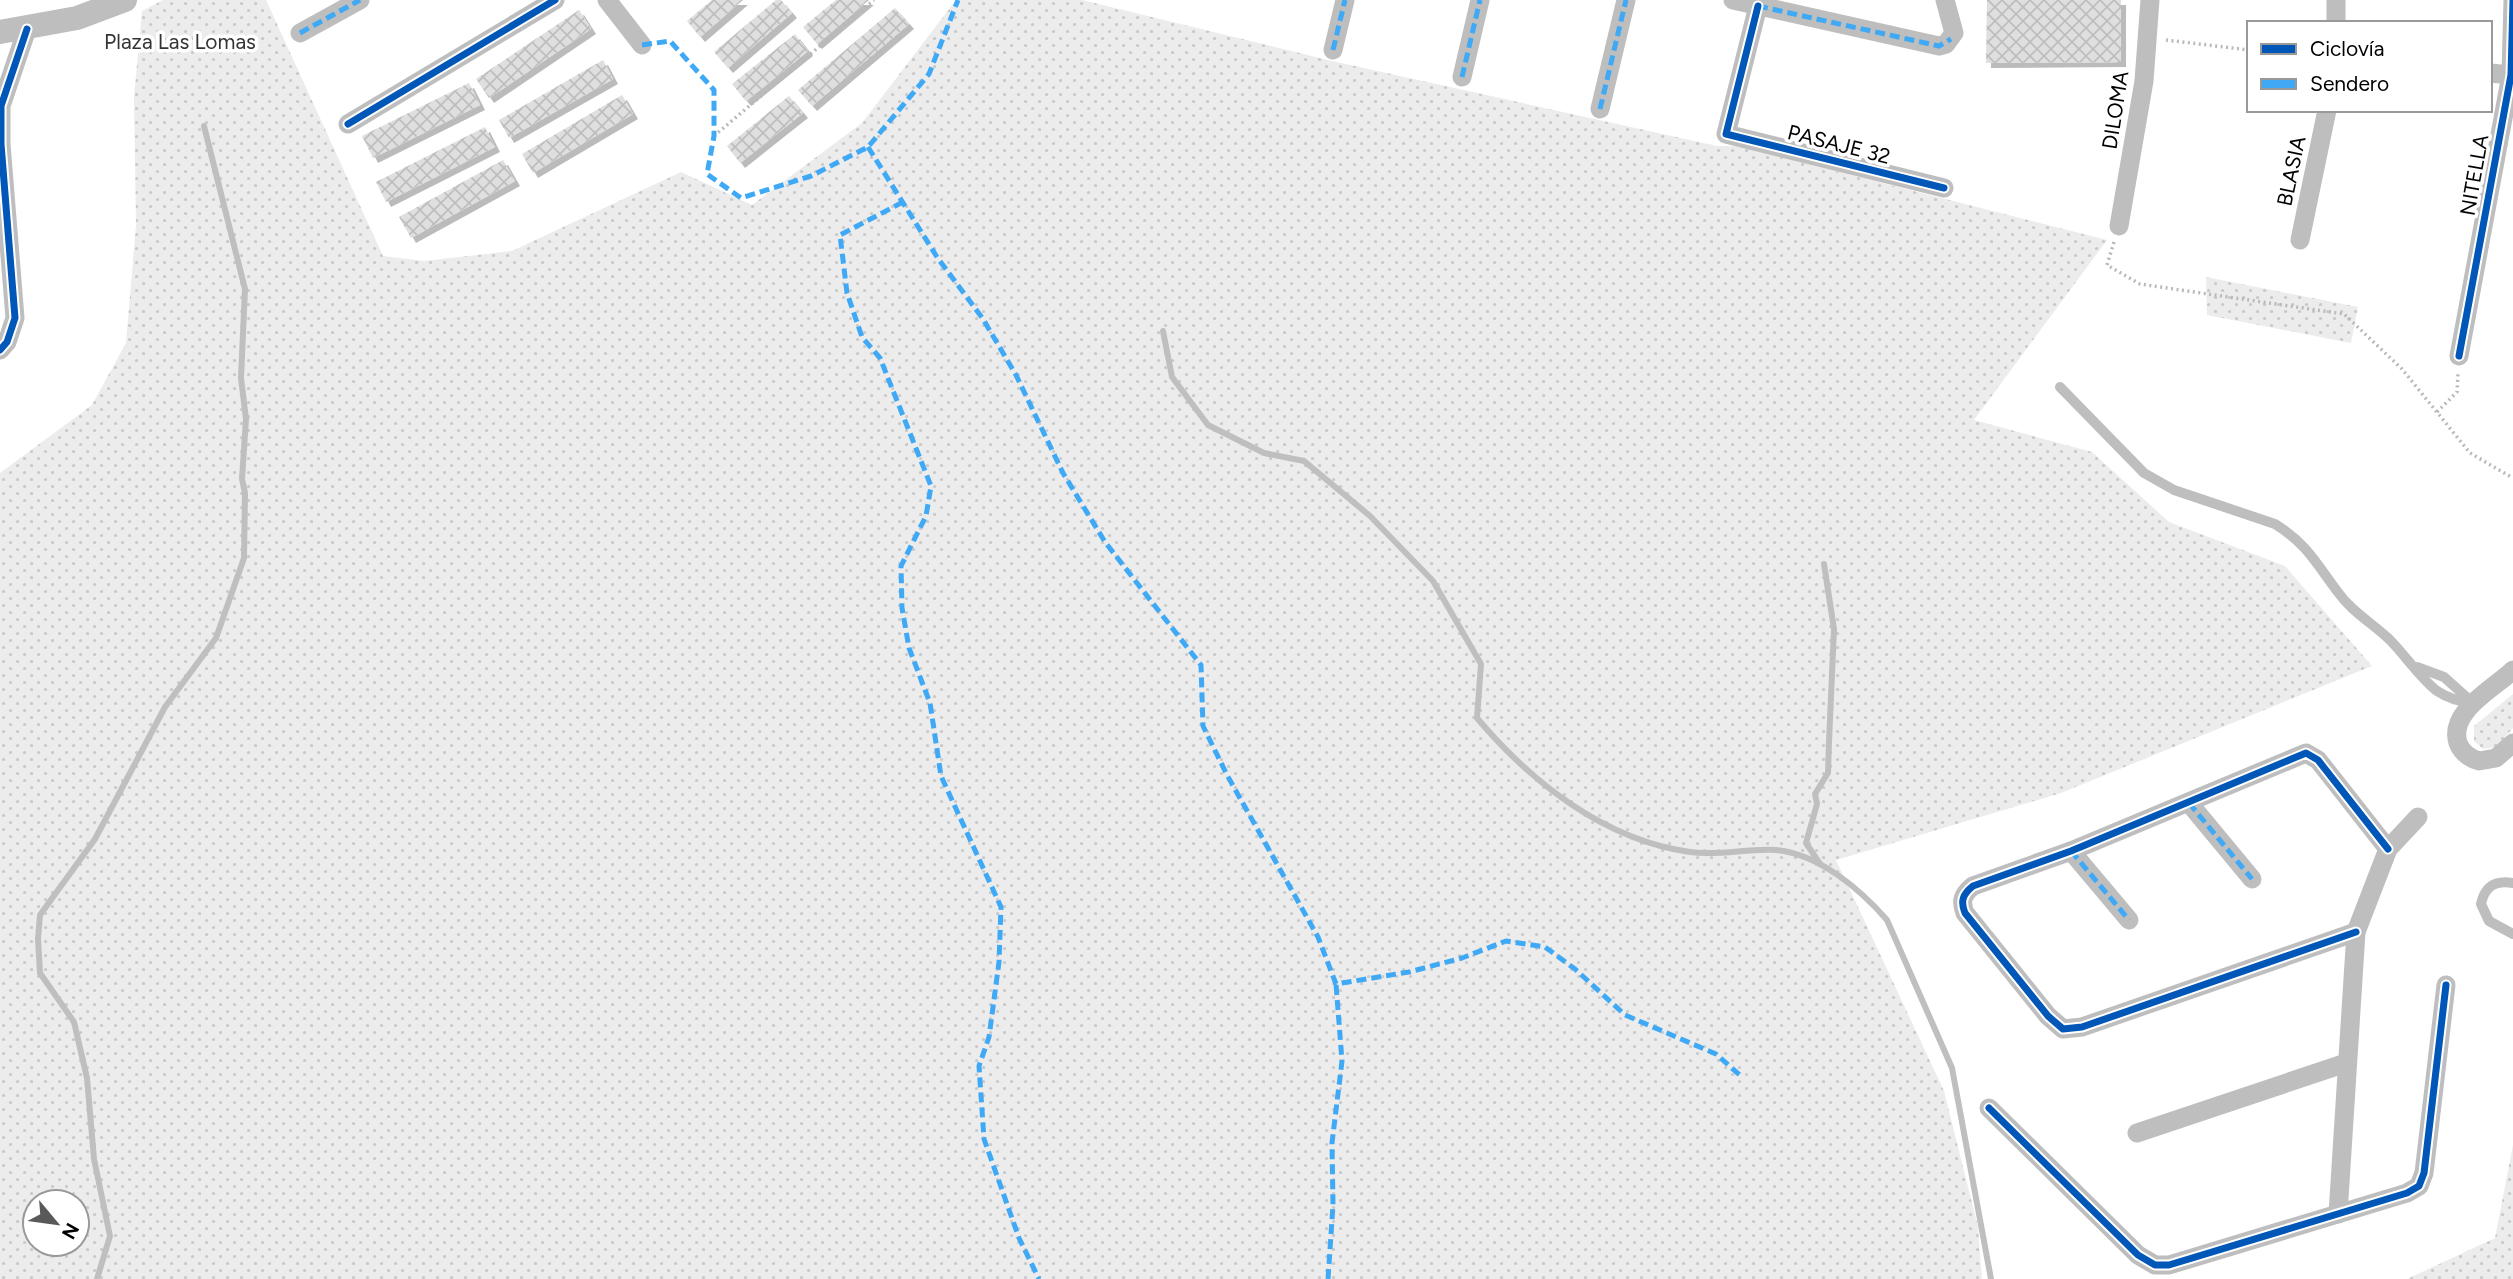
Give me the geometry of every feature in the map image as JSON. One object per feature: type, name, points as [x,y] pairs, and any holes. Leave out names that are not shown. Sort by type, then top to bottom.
[{"type":"street","points":[[0,32],[76,18],[125,0]]},
{"type":"street","points":[[300,33],[360,0]]},
{"type":"street","points":[[348,124],[555,0]]},
{"type":"street","points":[[607,0],[642,45]]},
{"type":"street","points":[[1333,50],[1345,0]]},
{"type":"street","points":[[1462,77],[1480,0]]},
{"type":"street","points":[[1733,0],[1939,46],[1951,39],[1954,27],[1945,0]]},
{"type":"street","name":"DILOMA","points":[[2119,226],[2144,81],[2150,0]]},
{"type":"street","points":[[2336,0],[2336,21]]},
{"type":"street","name":"NITELLA","points":[[2459,355],[2511,75],[2513,0]]},
{"type":"street","points":[[1600,109],[1622,1]]},
{"type":"street","name":"PASAJE 32","points":[[1758,6],[1726,134],[1944,188]]},
{"type":"street","points":[[0,350],[12,330],[15,318],[1,144],[1,106],[27,29]]},
{"type":"street","points":[[2492,73],[2511,75]]},
{"type":"street","name":"BLASIA","points":[[2300,240],[2327,112]]},
{"type":"street","points":[[2513,670],[2473,703],[2458,729],[2459,744],[2467,756],[2479,761],[2491,760],[2513,743]]},
{"type":"street","points":[[2356,932],[2082,1027],[2063,1029],[2048,1016],[1965,913],[1962,903],[1964,896],[1973,886],[2071,851],[2301,754],[2311,754],[2388,849]]},
{"type":"street","points":[[2189,803],[2252,879]]},
{"type":"street","points":[[2338,1214],[2356,932],[2388,849],[2418,817]]},
{"type":"street","points":[[2071,851],[2129,920]]},
{"type":"street","points":[[1989,1108],[2138,1255],[2155,1265],[2169,1265],[2414,1191],[2423,1180],[2446,985]]},
{"type":"street","points":[[2137,1133],[2346,1063]]},
{"type":"lane","points":[[2060,387],[2144,473],[2174,490],[2275,524],[2289,533],[2312,554],[2336,591],[2417,667],[2434,688],[2445,695],[2473,703]]},
{"type":"lane","points":[[2417,667],[2444,677],[2473,703]]},
{"type":"lane","points":[[2513,883],[2498,882],[2489,887],[2481,904],[2488,920],[2513,934]]},
{"type":"path","points":[[714,136],[874,0]]},
{"type":"path","points":[[2147,38],[2247,50]]},
{"type":"path","points":[[2119,226],[2107,265],[2140,284],[2344,314],[2402,369],[2470,453],[2513,478]]},
{"type":"path","points":[[2437,412],[2457,392],[2459,355]]},
{"type":"green space","name":"Plaza Las Lomas","points":[[163,0],[266,0],[383,256],[424,261],[512,251],[681,172],[752,205],[862,123],[956,0],[1082,0],[1332,61],[1717,146],[1737,146],[2107,240],[1974,420],[2092,452],[2169,522],[2285,566],[2372,666],[2061,793],[1836,860],[1944,1091],[1978,1227],[1982,1279],[0,1279],[0,473],[92,405],[126,343],[136,225],[134,97],[142,11]]},
{"type":"green space","points":[[2206,277],[2358,307],[2351,343],[2207,315]]},
{"type":"green space","points":[[2513,694],[2513,728],[2497,747],[2483,749],[2474,741],[2474,726]]},
{"type":"green space","points":[[2513,1145],[2513,1279],[2407,1279],[2495,1238]]},
{"type":"building","points":[[712,0],[743,0],[700,37],[687,21]]},
{"type":"building","points":[[776,0],[781,0],[792,13],[728,68],[714,52]]},
{"type":"building","points":[[836,0],[869,0],[817,44],[803,27]]},
{"type":"building","points":[[1987,0],[2121,0],[2121,62],[1986,63]]},
{"type":"building","points":[[895,8],[909,24],[812,106],[798,90]]},
{"type":"building","points":[[579,10],[591,29],[489,98],[476,79]]},
{"type":"building","points":[[795,34],[808,51],[746,101],[732,84]]},
{"type":"building","points":[[603,60],[613,79],[509,138],[499,120]]},
{"type":"building","points":[[469,83],[480,105],[373,158],[362,136]]},
{"type":"building","points":[[622,95],[633,114],[533,173],[522,154]]},
{"type":"building","points":[[789,96],[803,113],[740,163],[727,146]]},
{"type":"building","points":[[485,127],[495,147],[386,202],[376,182]]},
{"type":"building","points":[[503,160],[515,181],[411,238],[399,217]]},
{"type":"waterway","points":[[97,1279],[110,1236],[94,1159],[87,1078],[74,1022],[40,973],[40,915],[95,839],[165,707],[216,638],[244,558],[245,493],[242,479],[246,419],[241,378],[245,289],[204,126]]},
{"type":"waterway","points":[[1163,331],[1172,377],[1208,425],[1264,453],[1304,461],[1370,516],[1433,581],[1481,664],[1477,718],[1498,742],[1545,785],[1599,821],[1658,845],[1701,853],[1776,850],[1808,858],[1851,885],[1887,920],[1952,1068],[1991,1279]]},
{"type":"waterway","points":[[1820,864],[1806,843],[1817,804],[1815,794],[1828,773],[1834,629],[1824,564]]},
{"type":"marked path","points":[[300,33],[360,0]]},
{"type":"marked path","points":[[642,45],[670,41],[714,90],[714,136],[707,174],[741,198],[811,176],[868,147],[929,74],[958,0]]},
{"type":"marked path","points":[[1333,50],[1345,0]]},
{"type":"marked path","points":[[1462,77],[1480,0]]},
{"type":"marked path","points":[[1600,109],[1626,0]]},
{"type":"marked path","points":[[1758,6],[1939,46],[1951,39]]},
{"type":"marked path","points":[[868,147],[937,257],[983,319],[1016,375],[1063,473],[1105,542],[1201,665],[1203,726],[1227,775],[1318,937],[1336,984],[1409,972],[1462,958],[1506,941],[1545,947],[1575,969],[1625,1015],[1716,1054],[1742,1077]]},
{"type":"marked path","points":[[903,202],[840,235],[847,293],[862,337],[880,358],[931,486],[926,516],[901,566],[902,608],[909,648],[930,703],[941,776],[1001,907],[999,962],[989,1037],[979,1066],[984,1139],[1019,1238],[1039,1279]]},
{"type":"marked path","points":[[2189,803],[2252,879]]},
{"type":"marked path","points":[[2071,851],[2129,920]]},
{"type":"marked path","points":[[1328,1279],[1333,1205],[1332,1143],[1342,1061],[1336,984]]},
{"type":"cycle path","points":[[348,124],[555,0]]},
{"type":"cycle path","points":[[2459,356],[2511,75],[2513,0]]},
{"type":"cycle path","points":[[1758,6],[1726,134],[1944,188]]},
{"type":"cycle path","points":[[0,350],[7,342],[15,318],[1,144],[1,106],[27,29]]},
{"type":"cycle path","points":[[2356,932],[2082,1027],[2063,1029],[2048,1016],[1965,913],[1963,901],[1973,886],[2071,851],[2306,753],[2318,760],[2388,849]]},
{"type":"cycle path","points":[[1989,1108],[2138,1255],[2155,1265],[2169,1265],[2407,1193],[2419,1186],[2424,1173],[2446,985]]}]
